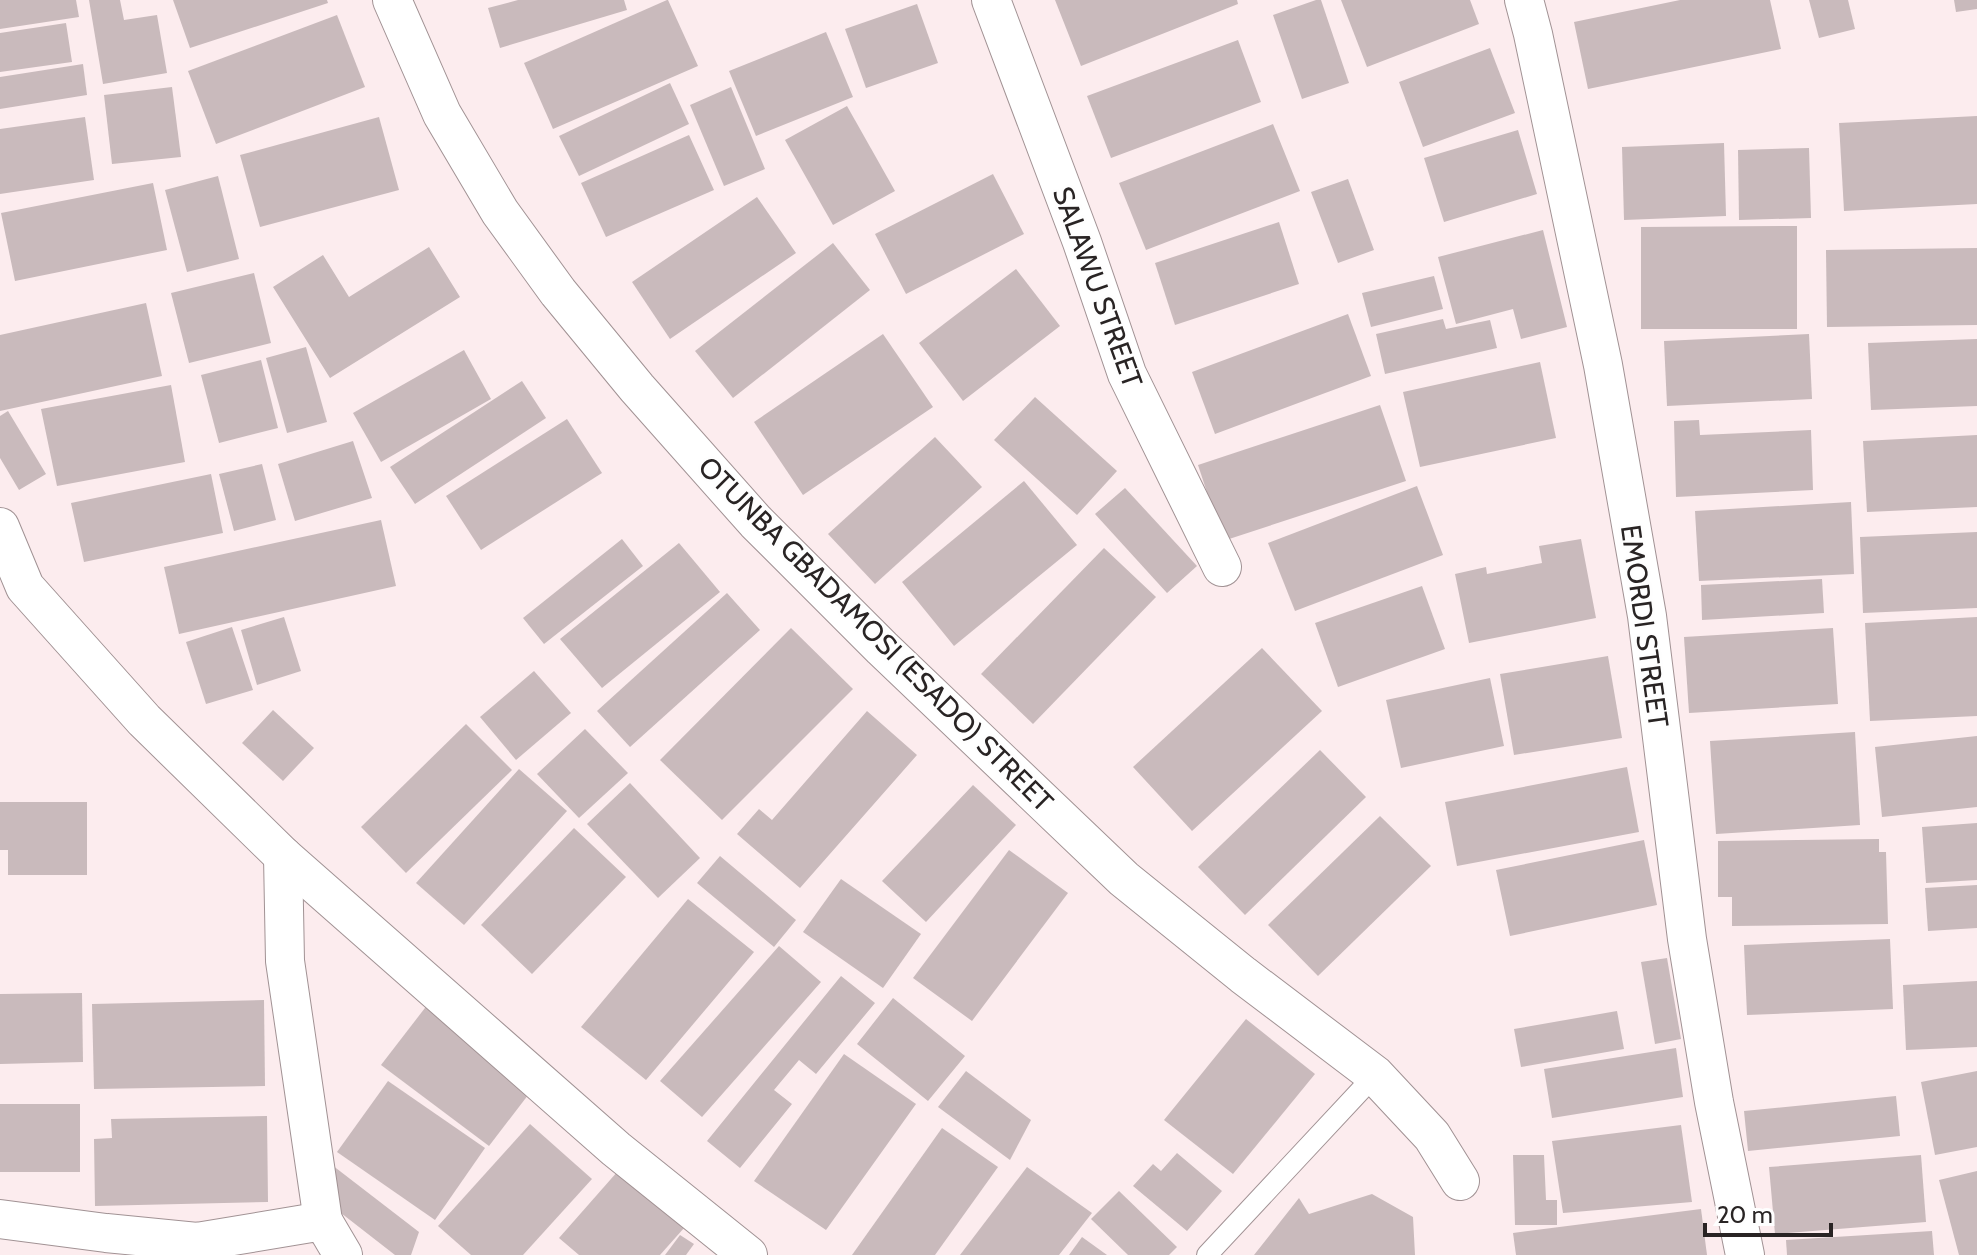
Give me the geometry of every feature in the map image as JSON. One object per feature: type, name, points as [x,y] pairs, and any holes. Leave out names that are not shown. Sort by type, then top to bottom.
[{"type":"street","name":"OTUNBA GBADAMOSI (ESADO) STREET","points":[[392,0],[442,114],[500,212],[558,292],[637,388],[756,522],[882,648],[1124,879],[1243,975],[1375,1075],[1432,1136],[1460,1181]]},
{"type":"street","name":"SALAWU STREET","points":[[991,0],[1082,242],[1127,374],[1222,567]]},
{"type":"street","name":"EMORDI STREET","points":[[1524,0],[1614,428],[1647,616],[1687,939],[1714,1102],[1745,1255]]},
{"type":"street","points":[[0,527],[25,587],[144,720],[283,856],[616,1149],[748,1255]]},
{"type":"street","points":[[283,856],[285,961],[323,1221],[343,1255]]},
{"type":"street","points":[[0,1219],[197,1242],[323,1221]]},
{"type":"lane","points":[[1207,1255],[1375,1075]]},
{"type":"building","points":[[0,0],[76,0],[79,17],[0,29]]},
{"type":"building","points":[[89,0],[120,0],[124,20],[157,15],[167,73],[103,84]]},
{"type":"building","points":[[173,0],[327,0],[328,3],[190,48]]},
{"type":"building","points":[[518,0],[624,0],[627,10],[500,48],[488,8]]},
{"type":"building","points":[[668,0],[698,66],[553,129],[524,63]]},
{"type":"building","points":[[1055,0],[1237,0],[1238,4],[1081,66]]},
{"type":"building","points":[[1321,0],[1349,83],[1302,99],[1273,15]]},
{"type":"building","points":[[1341,0],[1470,0],[1479,24],[1367,67]]},
{"type":"building","points":[[1680,0],[1770,0],[1781,49],[1588,89],[1574,22]]},
{"type":"building","points":[[1809,0],[1848,0],[1855,29],[1819,38]]},
{"type":"building","points":[[1954,0],[1977,0],[1977,9],[1956,12]]},
{"type":"building","points":[[917,4],[938,63],[866,88],[845,29]]},
{"type":"building","points":[[337,15],[365,87],[216,144],[188,71]]},
{"type":"building","points":[[66,23],[72,62],[0,72],[0,33]]},
{"type":"building","points":[[826,32],[853,97],[756,136],[729,71]]},
{"type":"building","points":[[1238,40],[1261,102],[1111,158],[1087,96]]},
{"type":"building","points":[[1490,48],[1515,113],[1423,147],[1399,82]]},
{"type":"building","points":[[83,64],[87,95],[0,109],[0,77]]},
{"type":"building","points":[[670,83],[689,124],[579,176],[559,136]]},
{"type":"building","points":[[172,87],[181,157],[112,164],[104,95]]},
{"type":"building","points":[[731,87],[765,169],[724,186],[690,105]]},
{"type":"building","points":[[847,106],[895,191],[833,225],[785,140]]},
{"type":"building","points":[[1977,116],[1977,204],[1844,211],[1839,123]]},
{"type":"building","points":[[85,117],[94,180],[0,194],[0,129]]},
{"type":"building","points":[[379,117],[399,190],[260,227],[240,155]]},
{"type":"building","points":[[1273,124],[1300,191],[1146,250],[1119,183]]},
{"type":"building","points":[[1518,130],[1537,194],[1444,222],[1424,158]]},
{"type":"building","points":[[689,135],[714,190],[606,237],[581,183]]},
{"type":"building","points":[[1724,143],[1726,216],[1624,220],[1622,147]]},
{"type":"building","points":[[1809,148],[1811,218],[1739,220],[1738,150]]},
{"type":"building","points":[[993,174],[1024,234],[906,294],[875,234]]},
{"type":"building","points":[[218,176],[239,259],[187,272],[165,190]]},
{"type":"building","points":[[1348,179],[1374,250],[1338,263],[1311,192]]},
{"type":"building","points":[[153,183],[167,250],[15,281],[1,213]]},
{"type":"building","points":[[757,197],[796,253],[670,339],[632,282]]},
{"type":"building","points":[[1279,222],[1299,284],[1175,325],[1155,263]]},
{"type":"building","points":[[1797,226],[1797,329],[1641,329],[1641,227]]},
{"type":"building","points":[[1543,230],[1567,327],[1521,339],[1513,309],[1456,324],[1438,257]]},
{"type":"building","points":[[833,243],[870,290],[733,398],[695,351]]},
{"type":"building","points":[[429,247],[460,297],[330,378],[273,287],[323,255],[349,297]]},
{"type":"building","points":[[1977,248],[1977,325],[1827,327],[1826,250]]},
{"type":"building","points":[[1016,269],[1060,326],[963,401],[919,343]]},
{"type":"building","points":[[254,273],[271,343],[189,363],[171,293]]},
{"type":"building","points":[[1434,276],[1443,309],[1371,327],[1362,293]]},
{"type":"building","points":[[146,303],[162,376],[0,411],[0,335]]},
{"type":"building","points":[[1348,314],[1371,376],[1215,434],[1192,372]]},
{"type":"building","points":[[1443,319],[1446,329],[1490,320],[1497,348],[1385,374],[1376,334]]},
{"type":"building","points":[[883,334],[933,407],[803,495],[754,422]]},
{"type":"building","points":[[1809,334],[1812,399],[1667,406],[1664,341]]},
{"type":"building","points":[[1977,339],[1977,406],[1871,410],[1868,343]]},
{"type":"building","points":[[306,347],[327,422],[287,433],[266,358]]},
{"type":"building","points":[[464,350],[491,399],[381,462],[353,413]]},
{"type":"building","points":[[261,360],[278,428],[219,443],[201,375]]},
{"type":"building","points":[[1540,362],[1556,438],[1420,467],[1403,392]]},
{"type":"building","points":[[522,381],[546,418],[415,504],[390,467]]},
{"type":"building","points":[[171,385],[185,462],[57,486],[41,409]]},
{"type":"building","points":[[1035,397],[1117,471],[1077,515],[994,440]]},
{"type":"building","points":[[1380,405],[1406,481],[1223,541],[1198,465]]},
{"type":"building","points":[[8,411],[46,474],[19,490],[0,458],[0,416]]},
{"type":"building","points":[[567,419],[602,473],[481,550],[446,496]]},
{"type":"building","points":[[1699,420],[1700,435],[1811,430],[1813,490],[1676,497],[1674,421]]},
{"type":"building","points":[[1977,435],[1977,507],[1867,512],[1863,441]]},
{"type":"building","points":[[935,437],[982,487],[875,584],[828,534]]},
{"type":"building","points":[[353,441],[372,498],[295,521],[278,464]]},
{"type":"building","points":[[262,464],[276,520],[234,531],[219,474]]},
{"type":"building","points":[[211,474],[223,533],[84,562],[71,503]]},
{"type":"building","points":[[1024,481],[1077,545],[954,646],[902,582]]},
{"type":"building","points":[[1417,486],[1443,555],[1295,611],[1268,543]]},
{"type":"building","points":[[1125,488],[1197,566],[1167,593],[1095,514]]},
{"type":"building","points":[[1851,502],[1854,574],[1699,581],[1695,511]]},
{"type":"building","points":[[381,520],[396,586],[179,634],[164,567]]},
{"type":"building","points":[[1977,532],[1977,608],[1863,613],[1860,537]]},
{"type":"building","points":[[622,539],[643,566],[544,644],[523,618]]},
{"type":"building","points":[[1581,539],[1596,618],[1469,643],[1455,574],[1486,567],[1487,574],[1542,563],[1539,546]]},
{"type":"building","points":[[679,543],[720,592],[602,688],[560,639]]},
{"type":"building","points":[[1104,548],[1156,597],[1033,724],[981,674]]},
{"type":"building","points":[[1822,579],[1824,613],[1702,620],[1701,585]]},
{"type":"building","points":[[1422,586],[1445,649],[1338,687],[1315,623]]},
{"type":"building","points":[[727,593],[760,630],[630,747],[597,711]]},
{"type":"building","points":[[284,617],[301,671],[257,685],[241,630]]},
{"type":"building","points":[[1977,617],[1977,716],[1870,721],[1865,623]]},
{"type":"building","points":[[232,627],[253,690],[206,704],[186,642]]},
{"type":"building","points":[[791,628],[853,689],[722,820],[660,760]]},
{"type":"building","points":[[1833,628],[1838,704],[1689,713],[1684,637]]},
{"type":"building","points":[[1262,648],[1322,711],[1192,831],[1133,767]]},
{"type":"building","points":[[1608,656],[1622,738],[1514,755],[1500,674]]},
{"type":"building","points":[[534,671],[571,713],[516,760],[480,717]]},
{"type":"building","points":[[1490,678],[1504,746],[1401,768],[1386,700]]},
{"type":"building","points":[[273,710],[314,748],[283,781],[242,743]]},
{"type":"building","points":[[867,711],[917,755],[800,888],[737,834],[759,809],[772,820]]},
{"type":"building","points":[[466,724],[512,770],[406,873],[361,827]]},
{"type":"building","points":[[585,729],[628,773],[579,818],[537,774]]},
{"type":"building","points":[[1855,732],[1860,825],[1716,834],[1710,741]]},
{"type":"building","points":[[1977,736],[1977,807],[1882,817],[1875,747]]},
{"type":"building","points":[[1320,750],[1366,797],[1245,915],[1198,867]]},
{"type":"building","points":[[1627,767],[1639,832],[1457,866],[1445,802]]},
{"type":"building","points":[[519,769],[567,811],[464,925],[416,883]]},
{"type":"building","points":[[630,783],[700,858],[658,898],[587,824]]},
{"type":"building","points":[[973,785],[1016,825],[926,922],[882,881]]},
{"type":"building","points":[[0,802],[87,802],[87,875],[8,875],[8,850],[0,850]]},
{"type":"building","points":[[1380,816],[1431,866],[1318,976],[1268,925]]},
{"type":"building","points":[[1977,823],[1977,880],[1926,883],[1922,827]]},
{"type":"building","points":[[574,828],[626,877],[532,974],[481,925]]},
{"type":"building","points":[[1879,839],[1879,852],[1886,852],[1888,924],[1732,926],[1732,897],[1718,897],[1718,841]]},
{"type":"building","points":[[1644,840],[1657,905],[1510,936],[1496,870]]},
{"type":"building","points":[[1009,850],[1068,893],[972,1021],[913,978]]},
{"type":"building","points":[[720,856],[796,920],[774,947],[697,883]]},
{"type":"building","points":[[841,879],[921,934],[883,988],[803,932]]},
{"type":"building","points":[[1977,885],[1977,928],[1928,931],[1925,888]]},
{"type":"building","points":[[688,899],[754,952],[646,1080],[581,1027]]},
{"type":"building","points":[[1890,939],[1893,1009],[1747,1015],[1744,945]]},
{"type":"building","points":[[779,946],[821,982],[702,1117],[660,1081]]},
{"type":"building","points":[[1667,958],[1681,1039],[1655,1044],[1641,962]]},
{"type":"building","points":[[841,976],[875,1003],[816,1074],[799,1060],[774,1090],[792,1104],[740,1168],[707,1141]]},
{"type":"building","points":[[1977,981],[1977,1047],[1906,1050],[1903,985]]},
{"type":"building","points":[[82,993],[83,1062],[0,1064],[0,994]]},
{"type":"building","points":[[893,998],[965,1056],[928,1101],[857,1044]]},
{"type":"building","points":[[264,1000],[265,1086],[94,1089],[92,1004]]},
{"type":"building","points":[[428,1004],[535,1086],[489,1146],[381,1065]]},
{"type":"building","points":[[1617,1011],[1624,1049],[1521,1067],[1514,1029]]},
{"type":"building","points":[[1246,1019],[1315,1074],[1233,1174],[1164,1120]]},
{"type":"building","points":[[1676,1048],[1683,1097],[1552,1118],[1544,1069]]},
{"type":"building","points":[[844,1054],[916,1104],[826,1230],[754,1181]]},
{"type":"building","points":[[966,1071],[1031,1120],[1010,1160],[938,1107]]},
{"type":"building","points":[[1977,1071],[1977,1147],[1935,1155],[1921,1082]]},
{"type":"building","points":[[388,1081],[485,1148],[435,1220],[337,1152]]},
{"type":"building","points":[[1896,1096],[1900,1136],[1748,1151],[1744,1111]]},
{"type":"building","points":[[0,1104],[80,1104],[80,1172],[0,1172]]},
{"type":"building","points":[[267,1116],[268,1202],[95,1206],[94,1139],[112,1138],[111,1119]]},
{"type":"building","points":[[530,1124],[592,1179],[523,1255],[471,1255],[438,1226]]},
{"type":"building","points":[[1681,1125],[1692,1202],[1563,1213],[1552,1141]]},
{"type":"building","points":[[942,1128],[998,1167],[935,1255],[852,1255]]},
{"type":"building","points":[[1177,1153],[1222,1191],[1187,1231],[1133,1186],[1153,1164],[1161,1171]]},
{"type":"building","points":[[1513,1155],[1544,1155],[1546,1200],[1557,1200],[1557,1225],[1515,1225]]},
{"type":"building","points":[[1921,1155],[1926,1222],[1775,1234],[1769,1167]]},
{"type":"building","points":[[332,1165],[419,1232],[411,1255],[395,1255],[332,1206]]},
{"type":"building","points":[[1027,1167],[1092,1213],[1059,1255],[960,1255]]},
{"type":"building","points":[[618,1171],[684,1228],[660,1255],[579,1255],[559,1238]]},
{"type":"building","points":[[1977,1171],[1977,1255],[1959,1255],[1939,1180]]},
{"type":"building","points":[[1119,1191],[1177,1247],[1169,1255],[1128,1255],[1091,1219]]},
{"type":"building","points":[[1372,1194],[1413,1217],[1415,1255],[1254,1255],[1299,1198],[1309,1214]]},
{"type":"building","points":[[1701,1209],[1707,1255],[1516,1255],[1513,1233]]},
{"type":"building","points":[[1932,1231],[1934,1255],[1787,1255],[1786,1240]]},
{"type":"building","points":[[680,1235],[694,1244],[686,1255],[665,1255]]},
{"type":"building","points":[[1082,1237],[1107,1255],[1069,1255]]}]
